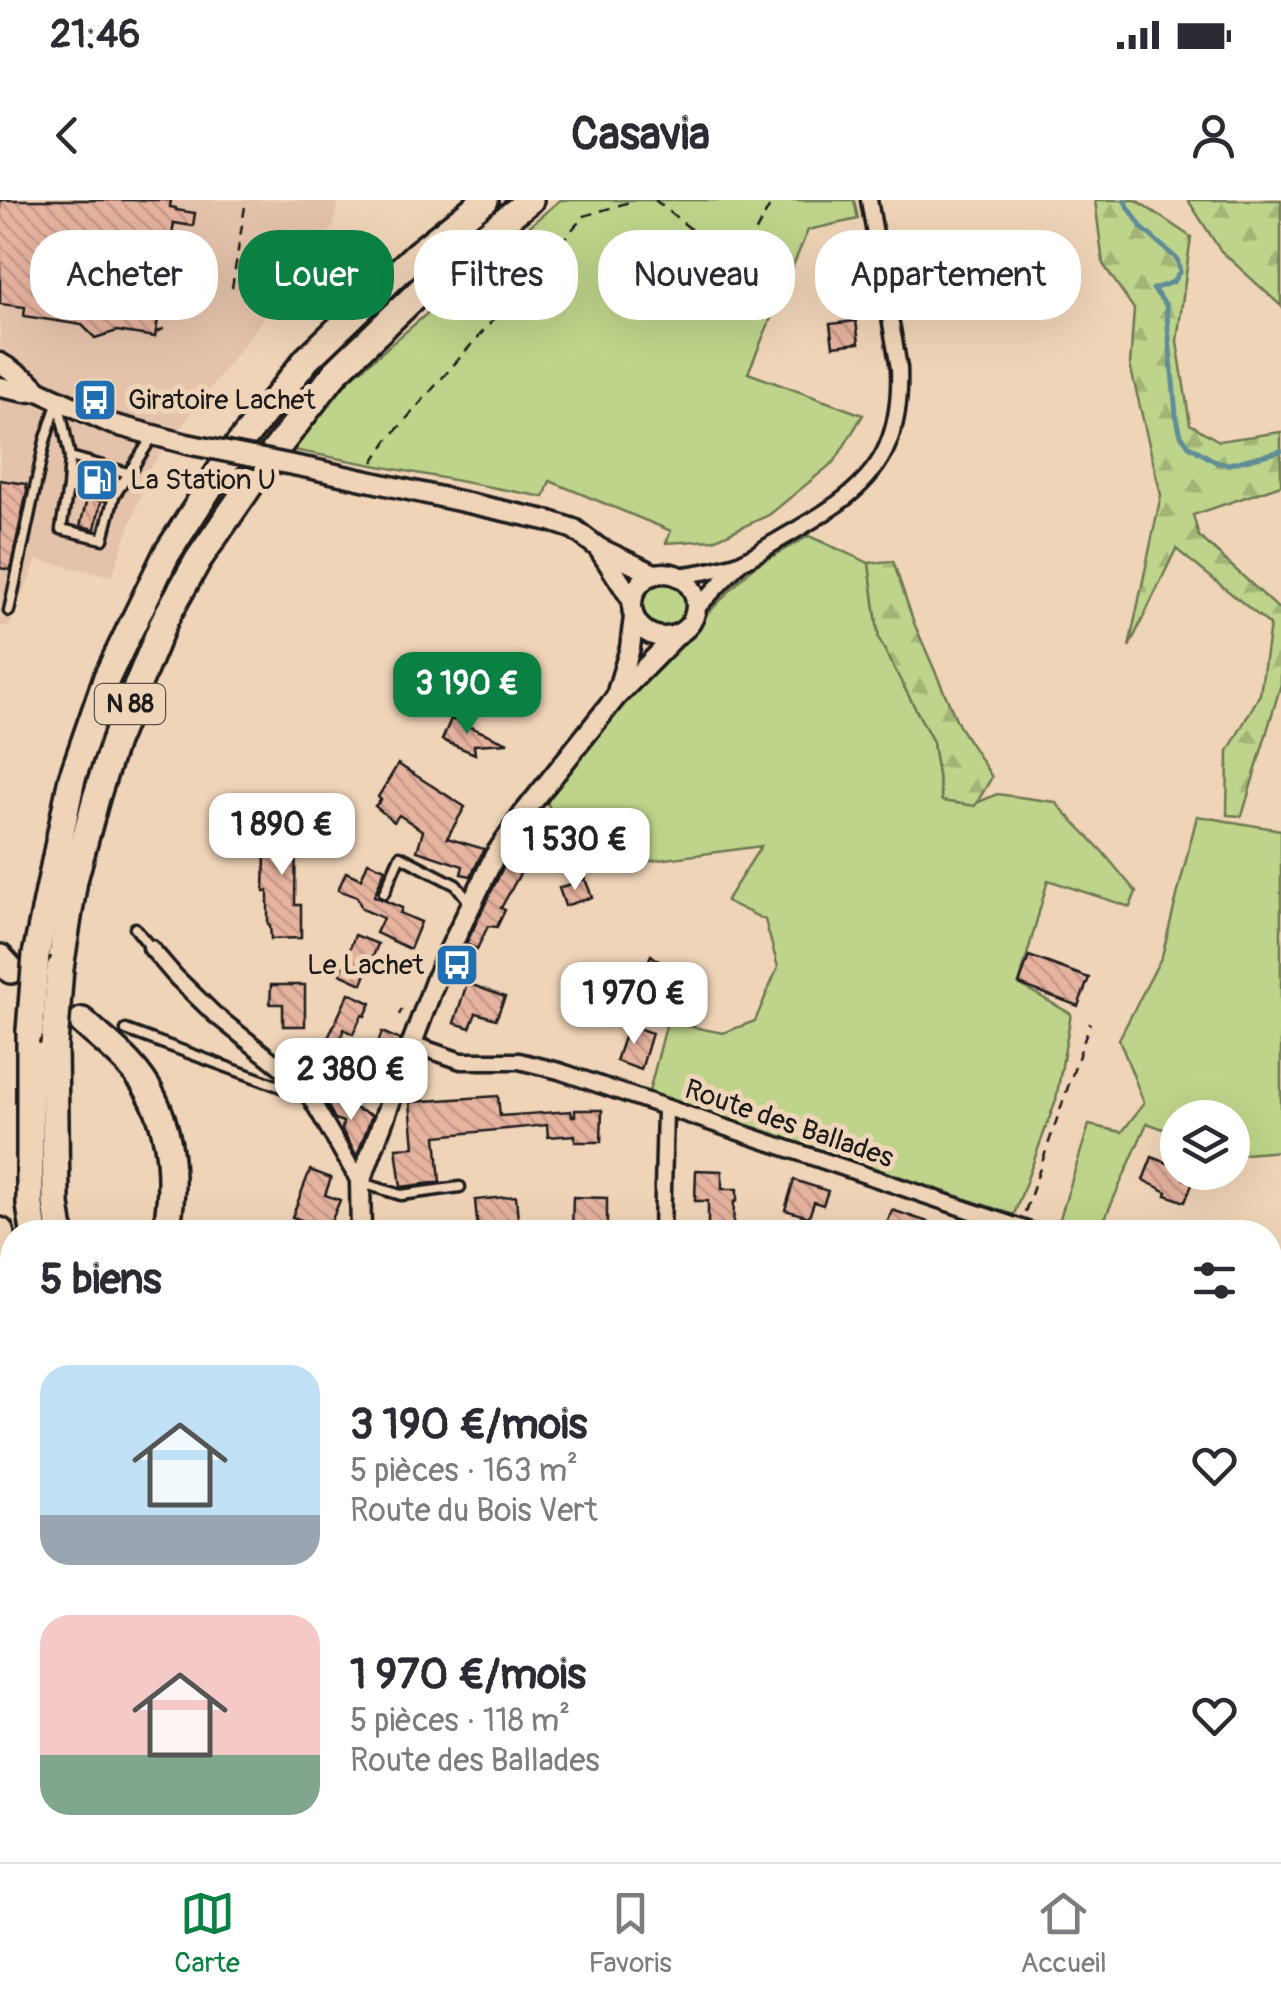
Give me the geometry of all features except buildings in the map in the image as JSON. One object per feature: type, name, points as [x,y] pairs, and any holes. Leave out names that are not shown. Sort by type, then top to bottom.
[{"type":"highway","name":"N 88","points":[[32,1220],[30,1031],[36,955],[72,778],[107,676],[166,556],[229,457],[308,360],[416,255],[486,200]]},
{"type":"highway","name":"N 88","points":[[58,1220],[54,1046],[60,968],[74,880],[114,742],[165,619],[198,560],[336,372],[444,268],[530,200]]},
{"type":"highway","points":[[82,1021],[131,1066],[158,1106],[171,1153],[168,1220]]},
{"type":"street","points":[[678,576],[713,571],[742,561],[830,508],[866,480],[887,447],[900,393],[899,368],[869,200]]},
{"type":"street","points":[[0,364],[30,381],[38,391]]},
{"type":"street","points":[[0,387],[38,391],[112,424],[153,436],[550,521],[654,574]]},
{"type":"street","points":[[599,548],[639,626],[657,637],[678,634]]},
{"type":"street","points":[[696,609],[742,561]]},
{"type":"street","points":[[361,1220],[360,1183],[437,976],[470,903],[514,828],[616,697],[693,620],[696,599],[687,581],[662,572],[640,584],[633,608],[630,648],[616,697]]},
{"type":"street","points":[[151,948],[214,1014],[303,1085],[360,1183]]},
{"type":"street","name":"Route des Ballades","points":[[412,1044],[461,1060],[519,1061],[559,1071],[996,1220]]},
{"type":"street","points":[[662,1220],[666,1109]]},
{"type":"lane","points":[[58,399],[70,457],[61,530],[104,539],[114,496],[153,436]]},
{"type":"lane","points":[[10,611],[58,399]]},
{"type":"lane","points":[[28,456],[42,458]]},
{"type":"lane","points":[[70,457],[128,473]]},
{"type":"lane","points":[[69,472],[122,484]]},
{"type":"lane","points":[[68,488],[114,496]]},
{"type":"lane","points":[[384,893],[400,856],[456,886],[470,903]]},
{"type":"lane","points":[[134,928],[151,948]]},
{"type":"lane","points":[[126,1030],[284,1088],[303,1085]]},
{"type":"lane","points":[[360,1183],[402,1194],[460,1188]]},
{"type":"path","points":[[232,288],[246,200]]},
{"type":"path","points":[[362,480],[387,441],[584,216],[636,200]]},
{"type":"path","points":[[655,200],[714,248],[748,246],[773,200]]},
{"type":"path","points":[[155,333],[168,326]]},
{"type":"path","points":[[399,1014],[402,1009]]},
{"type":"path","points":[[1029,1220],[1090,1023]]},
{"type":"shaded area","points":[[0,200],[338,200],[330,230],[238,230],[238,320],[262,320],[151,467],[112,576],[37,560],[9,627],[0,625]]},
{"type":"green space","points":[[560,200],[854,200],[858,219],[808,230],[795,261],[795,230],[598,230],[598,320],[770,320],[748,373],[863,415],[835,461],[769,515],[714,540],[666,543],[671,531],[550,481],[544,497],[293,450],[349,380],[419,320],[578,320],[578,230],[525,230]]},
{"type":"green space","points":[[1095,200],[1136,200],[1191,237],[1177,341],[1190,424],[1219,441],[1281,432],[1281,485],[1193,515],[1199,536],[1281,611],[1281,684],[1242,816],[1227,815],[1228,751],[1260,694],[1270,625],[1176,549],[1129,647],[1161,495],[1130,365],[1134,309],[1103,264]]},
{"type":"green space","points":[[1188,200],[1281,200],[1281,306],[1220,250]]},
{"type":"green space","points":[[809,536],[869,563],[879,639],[933,742],[942,801],[972,805],[997,794],[1055,802],[1136,892],[1130,907],[1048,880],[1019,984],[1071,1014],[1056,1100],[1014,1215],[649,1092],[667,1022],[723,1033],[755,1021],[778,967],[765,920],[726,901],[761,846],[600,868],[554,825],[547,800],[613,711],[753,567]]},
{"type":"green space","points":[[893,561],[914,623],[959,726],[992,777],[975,806],[942,801],[933,742],[879,639],[869,563]]},
{"type":"green space","points":[[664,584],[679,591],[686,606],[679,621],[664,628],[649,621],[642,606],[649,591]]},
{"type":"green space","points":[[1197,816],[1281,830],[1281,1151],[1250,1154],[1250,1100],[1160,1100],[1160,1128],[1147,1123],[1104,1220],[1059,1220],[1089,1125],[1122,1132],[1144,1103],[1119,1039],[1162,956]]},
{"type":"waterway","points":[[1124,200],[1142,228],[1177,259],[1180,271],[1173,282],[1153,289],[1166,305],[1181,435],[1189,446],[1218,463],[1229,464],[1281,451]]},
{"type":"place","name":"Giratoire Lachet","points":[[95,400]]},
{"type":"place","name":"La Station U","points":[[97,480]]},
{"type":"place","name":"Le Lachet","points":[[457,965]]}]
